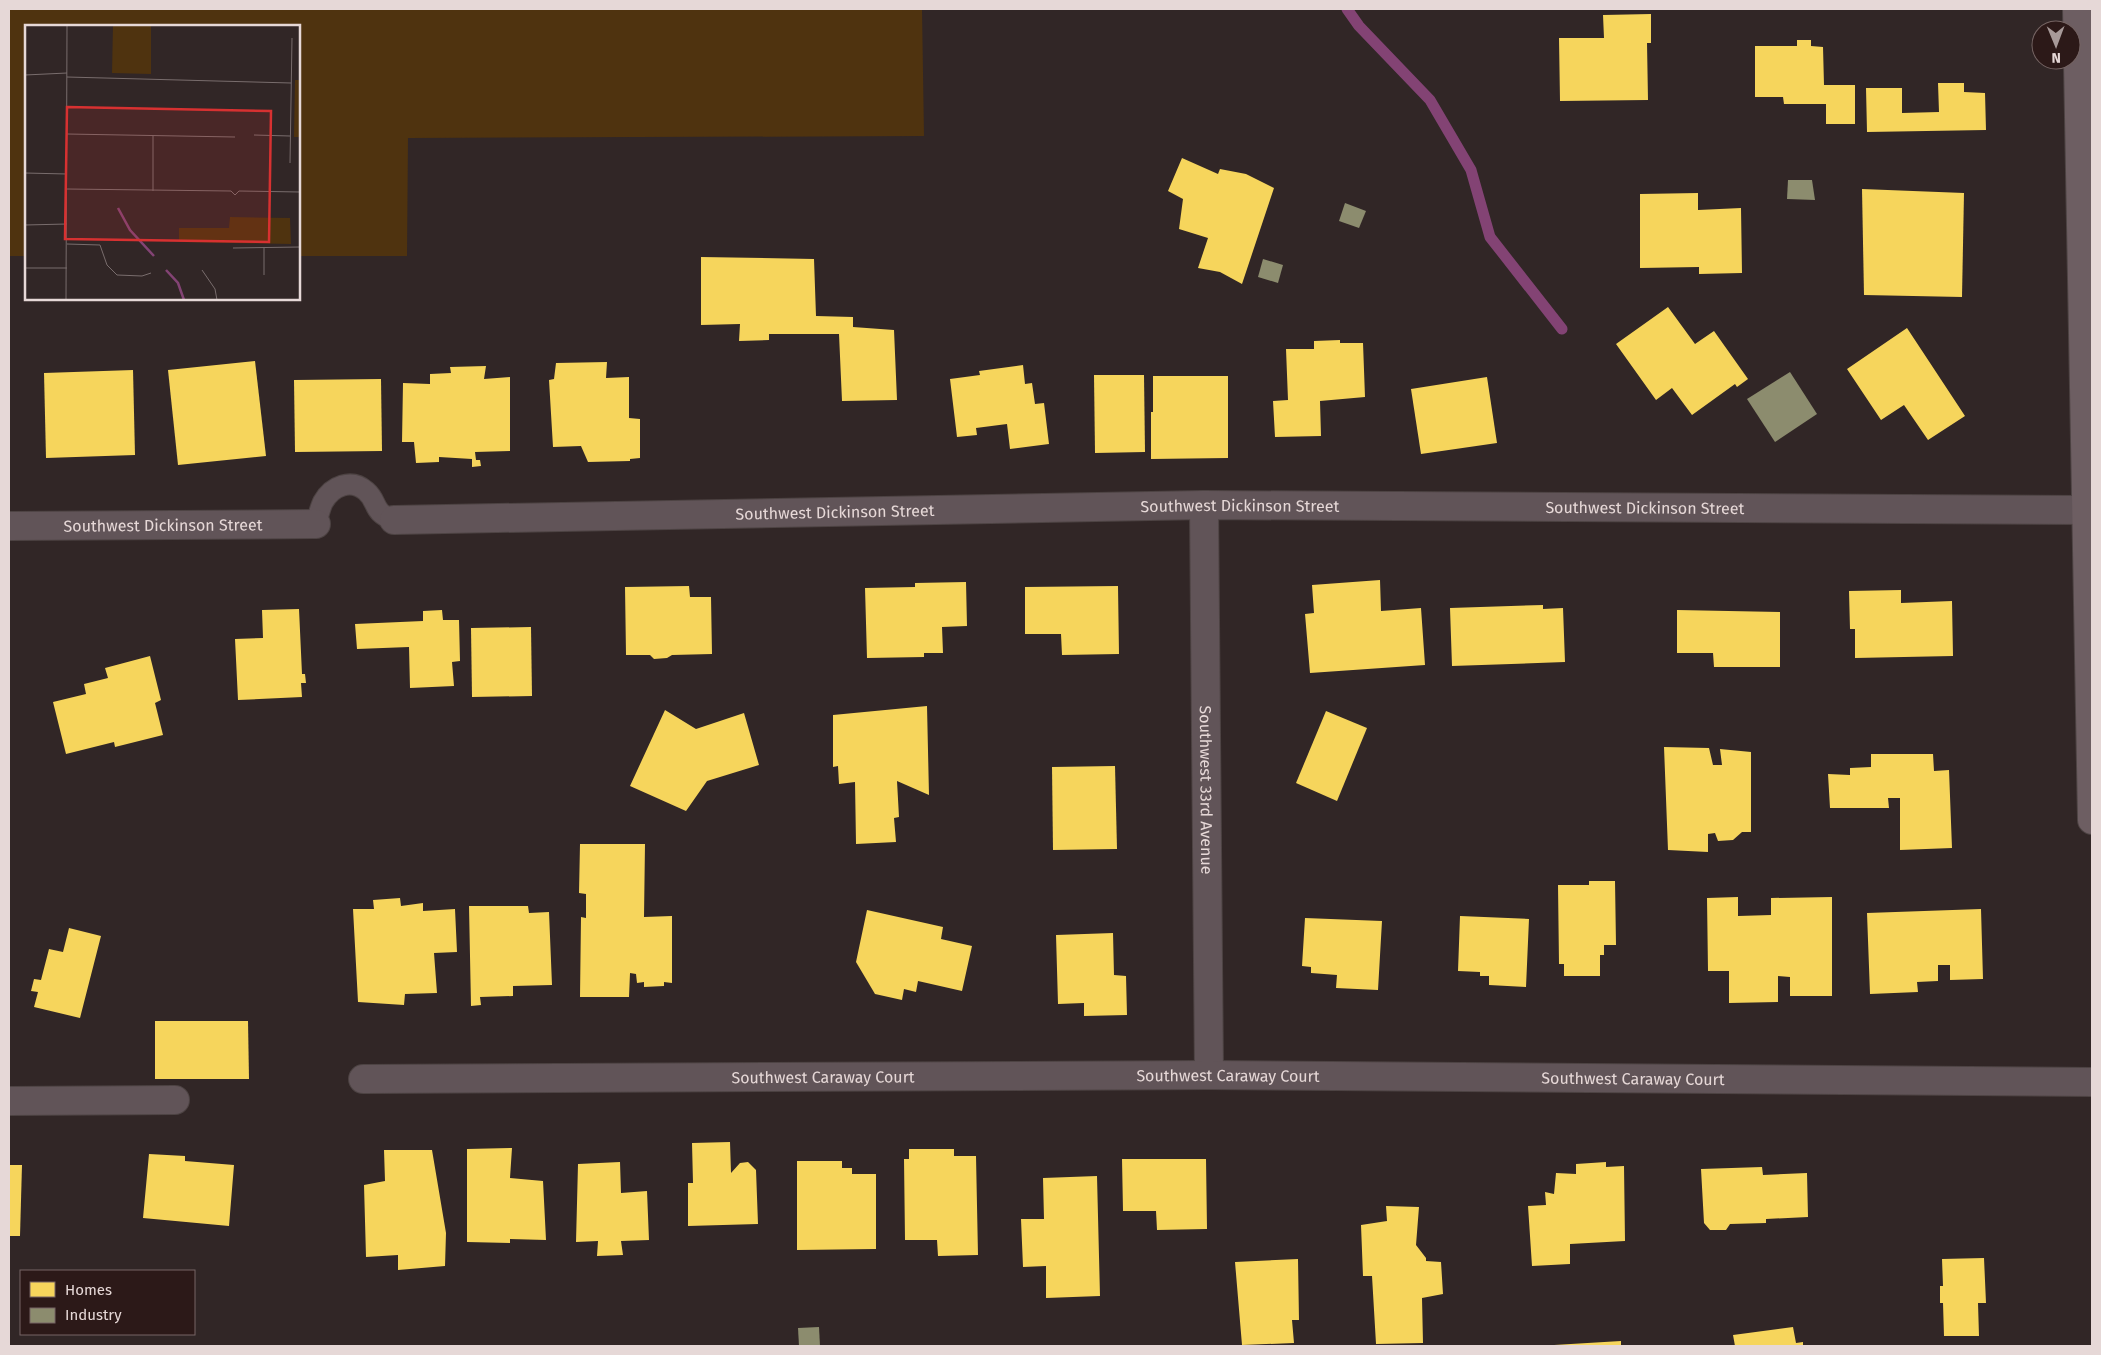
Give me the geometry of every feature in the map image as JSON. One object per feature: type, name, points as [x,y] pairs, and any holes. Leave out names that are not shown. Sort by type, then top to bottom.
[{"type":"street","points":[[2077,9],[2086,149],[2085,510],[2091,671],[2092,820]]},
{"type":"street","name":"Southwest Dickinson Street","points":[[394,520],[1204,505],[2085,510]]},
{"type":"street","name":"Southwest 33rd Avenue","points":[[1204,505],[1209,1075]]},
{"type":"street","name":"Southwest Dickinson Street","points":[[9,526],[316,524]]},
{"type":"street","name":"Southwest Caraway Court","points":[[363,1079],[1209,1075],[2092,1082]]},
{"type":"street","points":[[9,1101],[175,1100]]},
{"type":"lane","points":[[316,524],[324,501],[336,487],[352,484],[366,491],[383,516],[394,520]]},
{"type":"shaded area","points":[[9,9],[922,9],[924,136],[408,138],[407,256],[300,256],[300,25],[25,25],[25,256],[9,256]]},
{"type":"building: Homes","points":[[1651,14],[1651,43],[1647,43],[1648,100],[1560,101],[1559,38],[1604,38],[1603,15]]},
{"type":"building: Homes","points":[[1797,40],[1811,40],[1811,46],[1823,47],[1824,85],[1855,85],[1855,124],[1826,124],[1826,104],[1784,104],[1783,97],[1755,97],[1755,46],[1797,46]]},
{"type":"building: Homes","points":[[1938,83],[1964,83],[1964,92],[1985,93],[1986,130],[1867,132],[1866,88],[1902,88],[1902,113],[1939,112]]},
{"type":"building: Homes","points":[[1182,158],[1218,174],[1220,169],[1246,174],[1274,188],[1242,284],[1220,272],[1198,268],[1208,238],[1179,229],[1183,199],[1168,191]]},
{"type":"building: Homes","points":[[1862,189],[1964,193],[1962,297],[1864,295]]},
{"type":"building: Homes","points":[[1698,193],[1698,210],[1741,208],[1742,273],[1699,274],[1699,267],[1640,268],[1640,194]]},
{"type":"building: Homes","points":[[701,257],[814,259],[816,316],[853,317],[853,327],[894,330],[897,400],[842,401],[839,334],[769,334],[769,340],[739,341],[740,324],[701,325]]},
{"type":"building: Homes","points":[[1668,307],[1695,344],[1714,331],[1748,379],[1737,387],[1735,384],[1692,415],[1672,388],[1656,400],[1616,344]]},
{"type":"building: Homes","points":[[1907,328],[1965,416],[1928,440],[1904,405],[1881,420],[1847,369]]},
{"type":"building: Homes","points":[[1340,340],[1340,343],[1363,343],[1365,397],[1320,401],[1321,436],[1275,437],[1273,401],[1288,400],[1286,349],[1314,349],[1314,341]]},
{"type":"building: Homes","points":[[255,361],[266,456],[178,465],[168,370]]},
{"type":"building: Homes","points":[[607,362],[606,378],[629,377],[629,418],[640,419],[640,458],[630,459],[630,461],[588,462],[581,446],[553,447],[549,380],[554,379],[556,363]]},
{"type":"building: Homes","points":[[1023,365],[1025,384],[1032,383],[1035,404],[1044,403],[1049,444],[1010,449],[1007,424],[976,428],[977,435],[957,437],[950,379],[980,375],[979,371]]},
{"type":"building: Homes","points":[[486,366],[484,379],[510,377],[510,451],[475,452],[476,460],[480,460],[481,466],[472,467],[472,459],[439,457],[439,462],[416,463],[414,442],[402,442],[403,383],[430,384],[430,374],[451,373],[450,367]]},
{"type":"building: Homes","points":[[133,370],[135,455],[46,458],[44,373]]},
{"type":"building: Homes","points":[[1094,375],[1144,375],[1145,452],[1095,453]]},
{"type":"building: Homes","points":[[1153,376],[1228,376],[1228,458],[1151,459]]},
{"type":"building: Homes","points":[[1487,377],[1497,443],[1421,454],[1411,389]]},
{"type":"building: Homes","points":[[381,379],[382,451],[295,452],[294,380]]},
{"type":"building: Homes","points":[[1380,580],[1381,611],[1421,608],[1425,665],[1310,673],[1305,614],[1314,613],[1312,585]]},
{"type":"building: Homes","points":[[966,582],[967,626],[942,627],[943,653],[924,653],[924,657],[867,658],[865,588],[915,587],[915,583]]},
{"type":"building: Homes","points":[[689,586],[690,597],[711,597],[712,654],[672,655],[667,658],[654,659],[650,655],[626,655],[625,587]]},
{"type":"building: Homes","points":[[1118,586],[1119,654],[1062,655],[1061,634],[1025,634],[1025,587]]},
{"type":"building: Homes","points":[[1901,590],[1901,603],[1952,601],[1953,656],[1855,658],[1855,629],[1850,629],[1849,591]]},
{"type":"building: Homes","points":[[1543,605],[1543,609],[1563,608],[1565,662],[1452,666],[1450,608]]},
{"type":"building: Homes","points":[[299,609],[302,674],[305,674],[306,683],[301,683],[302,697],[238,700],[235,639],[263,638],[262,610]]},
{"type":"building: Homes","points":[[442,610],[443,620],[459,620],[460,661],[452,662],[454,686],[410,688],[409,647],[357,649],[355,624],[423,621],[423,611]]},
{"type":"building: Homes","points":[[1677,610],[1780,612],[1780,667],[1714,667],[1713,653],[1677,653]]},
{"type":"building: Homes","points":[[531,627],[532,696],[472,697],[471,628]]},
{"type":"building: Homes","points":[[150,656],[161,700],[155,703],[163,735],[115,747],[114,742],[66,754],[53,702],[86,694],[84,684],[108,678],[105,668]]},
{"type":"building: Homes","points":[[927,706],[929,795],[897,781],[899,817],[894,818],[896,842],[856,844],[855,782],[839,784],[838,766],[833,767],[833,715]]},
{"type":"building: Homes","points":[[665,710],[696,729],[744,713],[759,765],[707,781],[686,811],[630,786]]},
{"type":"building: Homes","points":[[1326,711],[1367,728],[1337,801],[1296,783]]},
{"type":"building: Homes","points":[[1664,747],[1709,748],[1713,765],[1722,765],[1720,749],[1751,752],[1751,832],[1742,832],[1733,840],[1718,841],[1715,833],[1708,834],[1708,852],[1668,850]]},
{"type":"building: Homes","points":[[1871,754],[1933,754],[1934,771],[1949,770],[1952,848],[1900,850],[1900,798],[1888,798],[1889,808],[1830,808],[1828,774],[1850,775],[1850,768],[1871,767]]},
{"type":"building: Homes","points":[[1115,766],[1117,849],[1053,850],[1052,767]]},
{"type":"building: Homes","points":[[580,844],[645,844],[644,917],[672,916],[672,983],[664,982],[664,986],[644,987],[644,982],[637,983],[636,974],[630,973],[629,997],[580,997],[581,917],[586,918],[586,894],[579,893]]},
{"type":"building: Homes","points":[[1589,881],[1615,881],[1616,945],[1604,945],[1604,955],[1600,955],[1600,976],[1564,976],[1564,964],[1559,964],[1558,885],[1589,885]]},
{"type":"building: Homes","points":[[1738,897],[1738,916],[1771,915],[1771,898],[1832,897],[1832,996],[1790,996],[1790,977],[1778,976],[1778,1002],[1729,1003],[1729,971],[1708,971],[1707,898]]},
{"type":"building: Homes","points":[[400,898],[401,906],[423,903],[423,911],[455,909],[457,952],[434,953],[437,993],[405,994],[404,1005],[358,1002],[353,909],[374,909],[373,900]]},
{"type":"building: Homes","points":[[469,906],[528,906],[529,913],[549,912],[552,985],[513,986],[513,996],[480,997],[481,1005],[471,1006]]},
{"type":"building: Homes","points":[[1981,909],[1983,979],[1950,980],[1950,965],[1938,965],[1938,981],[1917,982],[1918,992],[1870,994],[1867,913]]},
{"type":"building: Homes","points":[[867,910],[943,927],[941,939],[972,946],[962,991],[918,981],[916,992],[904,989],[902,1000],[875,994],[856,962]]},
{"type":"building: Homes","points":[[1460,916],[1529,919],[1526,987],[1489,985],[1489,976],[1480,976],[1480,972],[1458,971]]},
{"type":"building: Homes","points":[[1305,918],[1382,921],[1378,990],[1336,988],[1337,975],[1311,973],[1311,967],[1302,966]]},
{"type":"building: Homes","points":[[69,928],[101,936],[80,1018],[34,1007],[38,992],[31,991],[34,979],[41,980],[49,949],[63,952]]},
{"type":"building: Homes","points":[[1113,933],[1114,975],[1126,976],[1127,1015],[1084,1016],[1084,1003],[1058,1004],[1056,935]]},
{"type":"building: Homes","points":[[155,1021],[248,1021],[249,1079],[155,1079]]},
{"type":"building: Homes","points":[[730,1142],[731,1173],[740,1163],[748,1162],[756,1170],[758,1224],[688,1226],[688,1183],[693,1183],[692,1143]]},
{"type":"building: Homes","points":[[512,1148],[510,1178],[543,1181],[546,1240],[510,1239],[510,1243],[467,1242],[467,1149]]},
{"type":"building: Homes","points":[[909,1149],[954,1149],[954,1156],[976,1156],[978,1255],[938,1256],[937,1240],[905,1240],[904,1159],[909,1159]]},
{"type":"building: Homes","points":[[384,1150],[432,1150],[446,1233],[445,1266],[398,1270],[398,1255],[366,1257],[364,1185],[385,1181]]},
{"type":"building: Homes","points":[[149,1154],[185,1156],[185,1161],[234,1165],[229,1226],[143,1218]]},
{"type":"building: Homes","points":[[1122,1159],[1206,1159],[1207,1229],[1157,1230],[1156,1211],[1123,1211]]},
{"type":"building: Homes","points":[[797,1161],[842,1161],[842,1168],[852,1168],[852,1174],[876,1174],[876,1249],[797,1250]]},
{"type":"building: Homes","points":[[620,1162],[621,1193],[647,1191],[649,1240],[621,1241],[623,1255],[597,1256],[598,1241],[576,1242],[578,1164]]},
{"type":"building: Homes","points":[[1606,1162],[1606,1167],[1624,1166],[1625,1241],[1570,1244],[1570,1264],[1532,1266],[1528,1206],[1546,1205],[1545,1192],[1554,1194],[1556,1173],[1576,1174],[1576,1164]]},
{"type":"building: Homes","points":[[9,1165],[22,1165],[20,1236],[9,1236]]},
{"type":"building: Homes","points":[[1762,1167],[1763,1175],[1807,1173],[1808,1217],[1766,1219],[1766,1223],[1730,1224],[1726,1230],[1710,1230],[1704,1223],[1701,1169]]},
{"type":"building: Homes","points":[[1097,1176],[1100,1296],[1046,1298],[1046,1266],[1023,1267],[1021,1219],[1044,1219],[1043,1178]]},
{"type":"building: Homes","points":[[1386,1206],[1419,1207],[1416,1245],[1426,1258],[1426,1261],[1441,1262],[1443,1294],[1422,1298],[1423,1343],[1376,1344],[1372,1276],[1363,1276],[1361,1225],[1387,1221]]},
{"type":"building: Homes","points":[[1984,1258],[1986,1303],[1978,1303],[1979,1336],[1944,1336],[1943,1303],[1940,1303],[1940,1286],[1943,1286],[1942,1259]]},
{"type":"building: Homes","points":[[1298,1259],[1299,1320],[1292,1320],[1294,1343],[1242,1345],[1235,1262]]},
{"type":"building: Homes","points":[[1793,1327],[1796,1343],[1803,1342],[1803,1346],[1735,1346],[1733,1335]]},
{"type":"building: Homes","points":[[1621,1341],[1621,1346],[1554,1345]]},
{"type":"building: Industry","points":[[1788,180],[1812,180],[1815,200],[1787,199]]},
{"type":"building: Industry","points":[[1345,203],[1366,211],[1359,228],[1339,221]]},
{"type":"building: Industry","points":[[1263,259],[1283,265],[1278,283],[1258,277]]},
{"type":"building: Industry","points":[[1790,372],[1817,414],[1775,442],[1747,399]]},
{"type":"building: Industry","points":[[819,1327],[820,1346],[799,1346],[798,1328]]},
{"type":"waterway","points":[[1347,9],[1359,26],[1430,100],[1471,170],[1490,237],[1562,329]]}]
